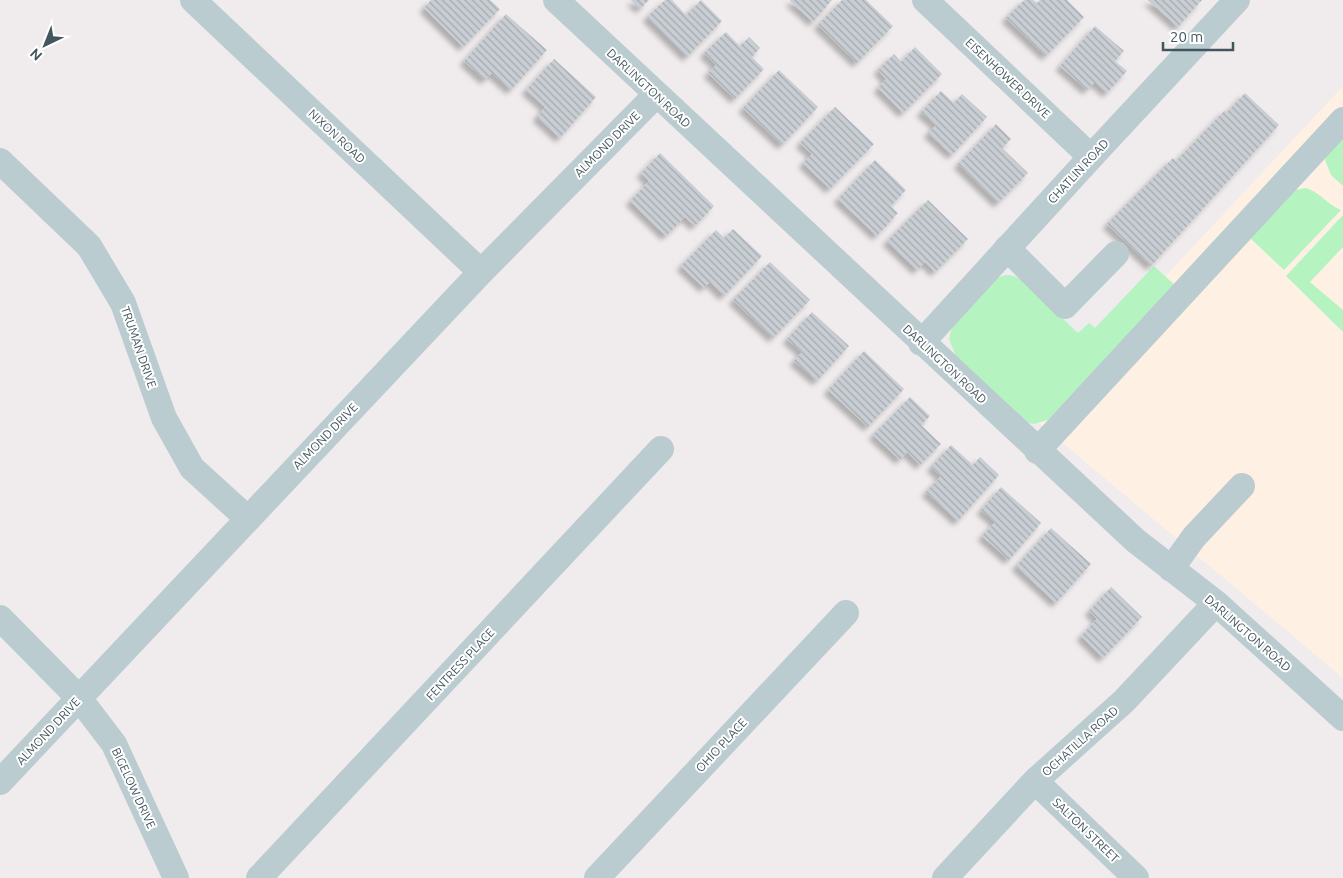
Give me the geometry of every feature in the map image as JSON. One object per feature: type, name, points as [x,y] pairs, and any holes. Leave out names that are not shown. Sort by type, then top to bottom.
[{"type":"street","name":"NIXON ROAD","points":[[193,0],[481,272]]},
{"type":"street","name":"DARLINGTON ROAD","points":[[556,0],[1037,451],[1136,541],[1216,603],[1343,718]]},
{"type":"street","name":"EISENHOWER DRIVE","points":[[925,0],[1091,156]]},
{"type":"street","name":"CHATLIN ROAD","points":[[922,343],[1091,156],[1237,0]]},
{"type":"street","name":"ALMOND DRIVE","points":[[0,782],[481,272],[656,95]]},
{"type":"street","points":[[1037,451],[1343,120]]},
{"type":"street","name":"TRUMAN DRIVE","points":[[0,161],[89,246],[123,303],[164,418],[192,468],[247,518]]},
{"type":"street","points":[[1007,248],[1065,306],[1116,254]]},
{"type":"street","name":"FENTRESS PLACE","points":[[259,878],[661,449]]},
{"type":"street","points":[[1170,569],[1194,537],[1242,486]]},
{"type":"street","name":"OCHATILLA ROAD","points":[[945,878],[1035,781],[1124,702],[1216,603]]},
{"type":"street","name":"OHIO PLACE","points":[[597,878],[846,613]]},
{"type":"street","name":"BIGELOW DRIVE","points":[[0,618],[79,698],[114,744],[176,878]]},
{"type":"street","name":"SALTON STREET","points":[[1035,781],[1136,878]]},
{"type":"shaded area","points":[[1343,86],[1343,678],[1033,418]]},
{"type":"green space","points":[[1343,138],[1343,186],[1331,175],[1325,160],[1327,155]]},
{"type":"green space","points":[[1306,188],[1316,192],[1341,210],[1284,270],[1250,238],[1294,190]]},
{"type":"green space","points":[[1343,215],[1343,247],[1310,282],[1343,310],[1343,332],[1286,276]]},
{"type":"green space","points":[[1154,266],[1176,286],[1048,420],[1034,424],[1027,423],[957,359],[949,339],[952,328],[995,280],[1002,276],[1015,276],[1022,280],[1078,333],[1089,323],[1095,328]]},
{"type":"building","points":[[431,0],[490,0],[500,9],[463,47],[424,8]]},
{"type":"building","points":[[631,0],[649,0],[640,9]]},
{"type":"building","points":[[665,0],[672,0],[686,15],[701,0],[722,21],[687,57],[647,17]]},
{"type":"building","points":[[791,0],[832,0],[813,22]]},
{"type":"building","points":[[842,0],[866,0],[893,26],[857,63],[818,25]]},
{"type":"building","points":[[1024,0],[1033,0],[1037,3],[1040,0],[1067,0],[1084,17],[1046,56],[1006,18]]},
{"type":"building","points":[[1148,0],[1202,0],[1178,27]]},
{"type":"building","points":[[506,14],[547,50],[511,90],[492,73],[485,80],[464,61]]},
{"type":"building","points":[[1095,26],[1124,51],[1115,61],[1127,71],[1107,93],[1095,82],[1087,90],[1060,66]]},
{"type":"building","points":[[726,32],[740,46],[749,37],[760,48],[752,57],[764,69],[735,99],[708,73],[716,65],[704,53]]},
{"type":"building","points":[[915,47],[942,74],[903,113],[878,88],[886,79],[878,70],[894,54],[901,62]]},
{"type":"building","points":[[554,59],[596,97],[560,138],[537,117],[545,107],[526,90]]},
{"type":"building","points":[[779,70],[818,107],[782,145],[743,108]]},
{"type":"building","points":[[941,91],[954,103],[962,94],[987,117],[952,155],[928,133],[936,125],[921,112]]},
{"type":"building","points":[[1245,93],[1279,125],[1151,266],[1107,224],[1173,158],[1176,161],[1225,110],[1226,113]]},
{"type":"building","points":[[835,107],[874,144],[830,189],[803,163],[812,154],[800,143]]},
{"type":"building","points":[[996,124],[1011,139],[1002,148],[1028,173],[998,203],[958,164]]},
{"type":"building","points":[[660,153],[714,206],[695,226],[685,217],[666,236],[630,201],[649,181],[641,173]]},
{"type":"building","points":[[875,160],[906,190],[891,206],[898,213],[877,236],[838,199]]},
{"type":"building","points":[[928,200],[968,239],[935,272],[925,262],[917,270],[887,241]]},
{"type":"building","points":[[733,229],[762,256],[724,296],[710,282],[704,288],[681,266],[716,230],[724,238]]},
{"type":"building","points":[[770,262],[810,300],[773,338],[733,300]]},
{"type":"building","points":[[812,312],[849,346],[817,381],[794,361],[802,352],[787,339]]},
{"type":"building","points":[[864,351],[904,389],[868,427],[828,390]]},
{"type":"building","points":[[910,397],[930,416],[921,425],[941,444],[920,465],[907,452],[900,460],[873,435]]},
{"type":"building","points":[[951,445],[973,465],[980,457],[999,475],[958,521],[926,492],[941,476],[931,467]]},
{"type":"building","points":[[1001,487],[1041,523],[1009,560],[982,536],[995,522],[981,510]]},
{"type":"building","points":[[1051,528],[1091,564],[1056,603],[1016,566]]},
{"type":"building","points":[[1111,587],[1142,617],[1103,658],[1081,636],[1097,619],[1089,611]]}]
